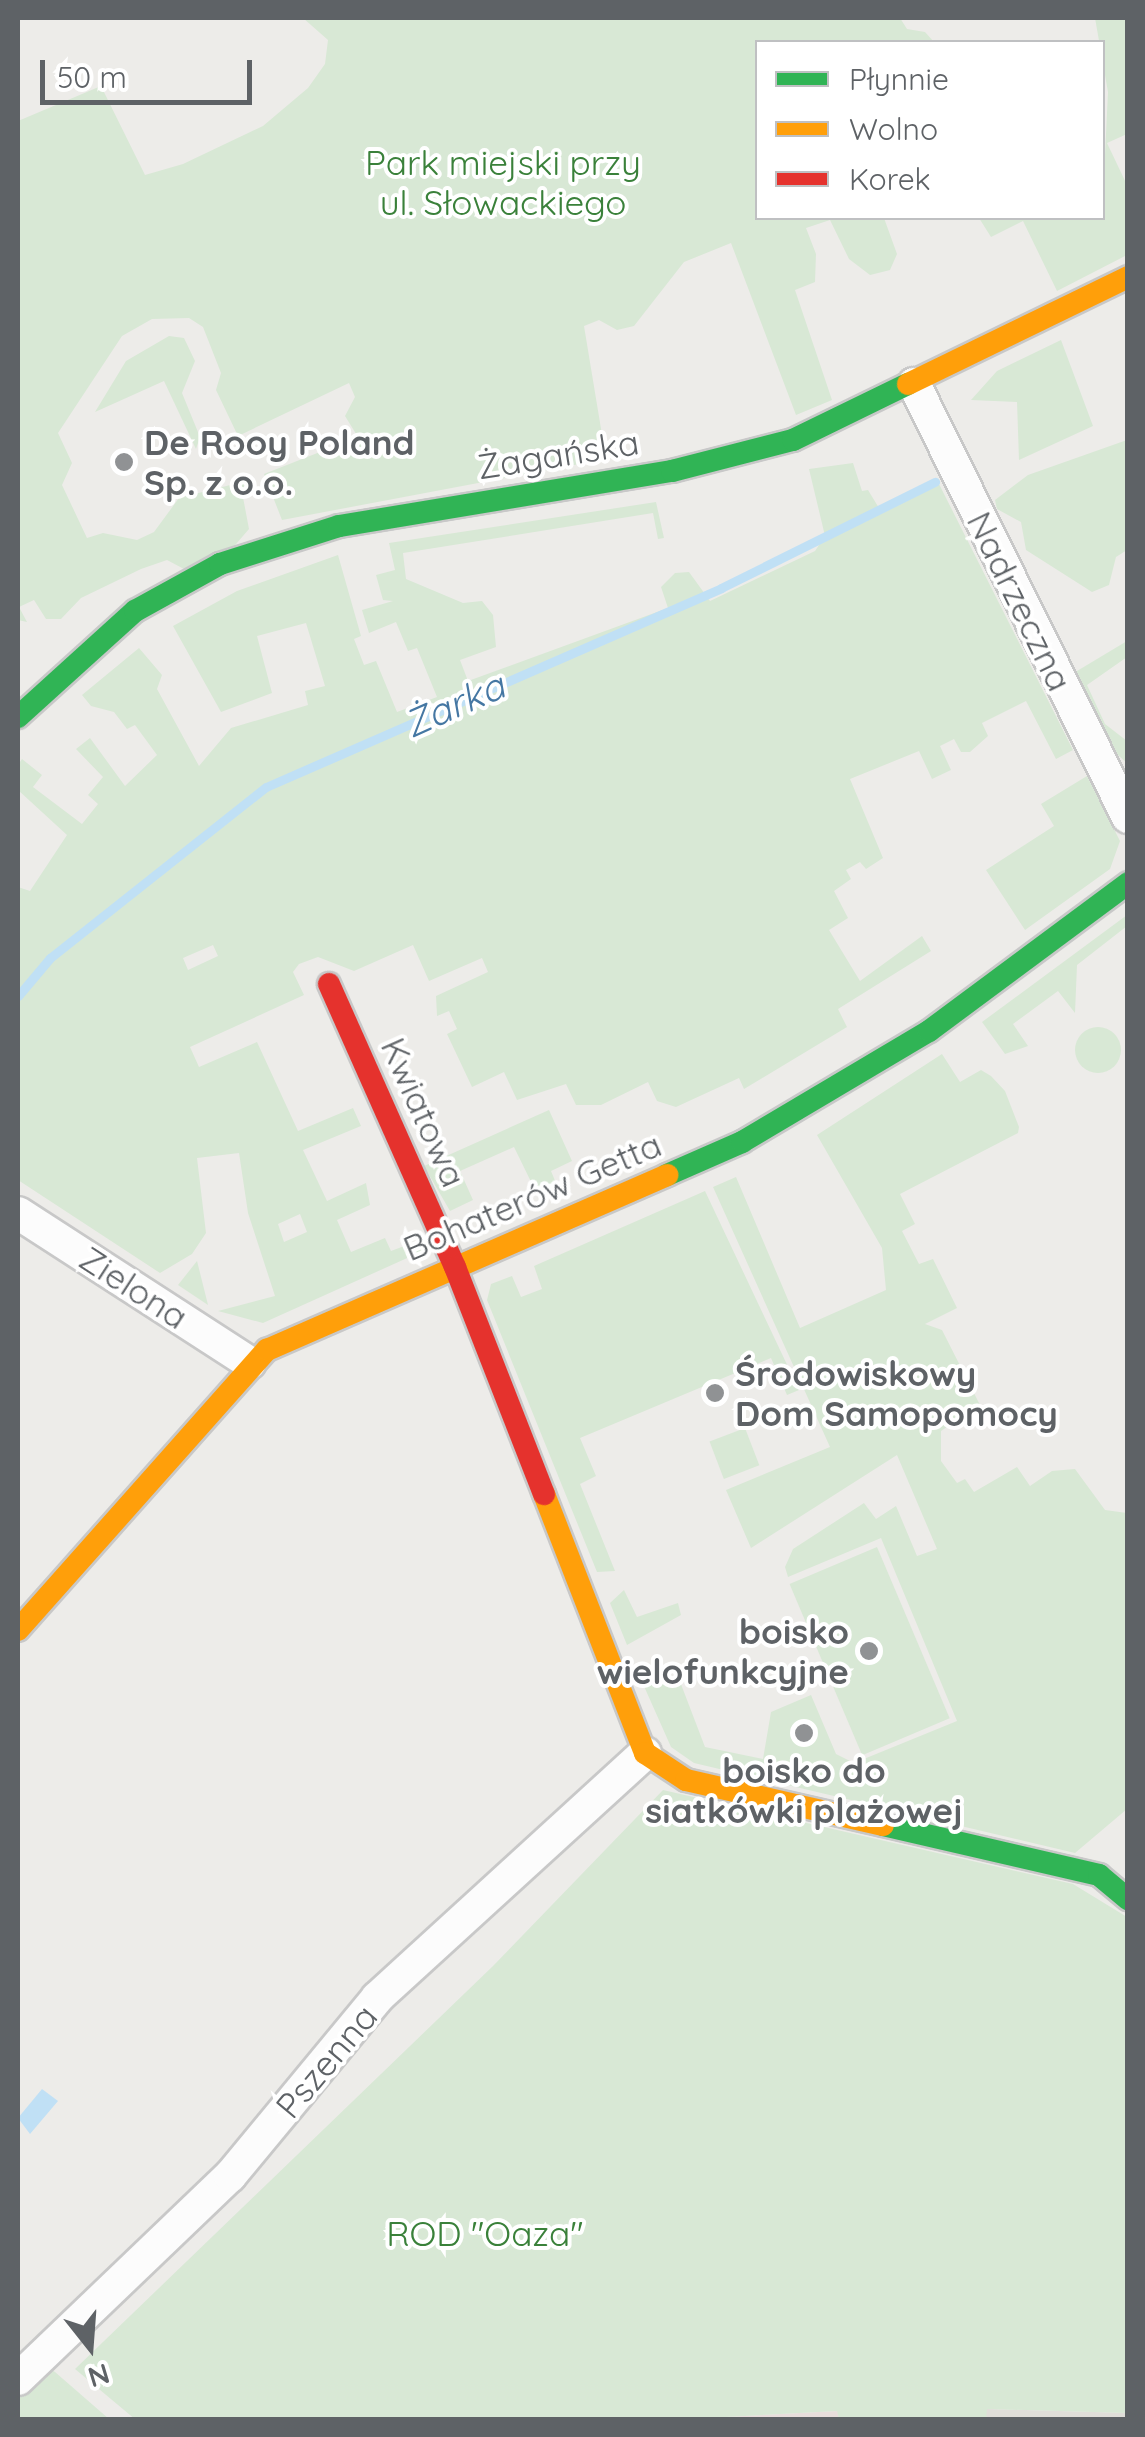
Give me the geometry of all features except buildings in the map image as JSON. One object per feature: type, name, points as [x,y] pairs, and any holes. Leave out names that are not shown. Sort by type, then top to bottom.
[{"type":"street","name":"Żagańska","points":[[22,701],[136,611],[220,564],[340,526],[743,455],[803,437],[1128,277]]},
{"type":"street","name":"Nadrzeczna","points":[[914,384],[1128,817]]},
{"type":"street","points":[[1089,741],[1128,774]]},
{"type":"street","name":"Bohaterów Getta","points":[[18,1630],[250,1363],[288,1337],[686,1168],[784,1118],[928,1031],[1128,883]]},
{"type":"street","name":"Kwiatowa","points":[[329,984],[456,1267]]},
{"type":"street","name":"Zielona","points":[[18,1212],[250,1363]]},
{"type":"street","points":[[456,1267],[644,1753],[686,1780],[1099,1874],[1128,1899]]},
{"type":"street","name":"Pszenna","points":[[18,2379],[230,2176],[377,1998],[644,1753]]},
{"type":"shaded area","points":[[986,2409],[1128,2413],[1127,2420],[986,2420]]},
{"type":"shaded area","points":[[838,2411],[839,2419],[669,2420]]},
{"type":"green space","name":"Park miejski przy ul. Słowackiego","points":[[303,18],[900,18],[907,29],[925,32],[932,40],[755,40],[755,220],[830,220],[806,228],[816,254],[815,282],[795,290],[832,400],[796,415],[731,243],[684,262],[634,326],[617,330],[599,320],[584,326],[606,459],[282,520],[264,474],[358,437],[345,416],[355,397],[349,383],[238,436],[216,390],[221,373],[203,327],[189,318],[152,319],[122,336],[58,433],[72,463],[62,485],[87,538],[103,533],[137,540],[154,532],[179,498],[246,481],[242,492],[249,529],[230,551],[184,569],[167,560],[141,569],[81,598],[61,619],[46,619],[34,600],[19,607],[27,622],[18,620],[18,121],[101,86],[145,175],[183,164],[263,126],[308,88],[325,64],[328,40]]},
{"type":"green space","points":[[1095,18],[1127,18],[1127,134],[1107,143],[1127,185],[1127,255],[1057,291],[1023,221],[991,237],[980,220],[1105,220],[1108,92],[1105,40],[1099,40]]},
{"type":"green space","name":"Park miejski przy ul. Słowackiego","points":[[830,220],[885,220],[897,254],[890,270],[870,275],[849,259]]},
{"type":"green space","points":[[169,336],[184,338],[195,361],[182,393],[200,437],[196,449],[164,381],[95,412],[126,361]]},
{"type":"green space","points":[[1061,340],[1093,426],[1019,460],[1017,402],[971,400],[997,371]]},
{"type":"green space","points":[[1127,440],[1127,550],[1116,557],[1109,585],[1092,592],[1026,550],[1021,522],[997,509],[995,500],[1028,475]]},
{"type":"green space","points":[[853,463],[862,491],[868,490],[882,513],[939,484],[1073,750],[1056,759],[1026,701],[982,723],[988,736],[970,752],[961,752],[954,739],[940,746],[951,770],[932,779],[919,751],[850,779],[883,858],[866,869],[860,862],[846,870],[851,879],[834,891],[848,918],[829,930],[860,981],[922,936],[931,951],[838,1009],[847,1027],[744,1089],[739,1078],[676,1107],[657,1101],[648,1082],[601,1105],[576,1105],[566,1084],[517,1100],[504,1072],[472,1087],[447,1034],[457,1029],[449,1011],[437,1016],[436,996],[488,972],[482,958],[429,981],[413,945],[354,971],[318,957],[299,964],[293,972],[304,995],[190,1047],[199,1067],[257,1042],[298,1131],[353,1108],[361,1126],[303,1150],[327,1201],[366,1183],[370,1205],[337,1220],[351,1252],[385,1238],[391,1251],[423,1239],[425,1250],[263,1323],[218,1311],[275,1296],[248,1213],[239,1153],[197,1158],[206,1233],[192,1254],[160,1273],[18,1180],[18,887],[30,891],[67,835],[18,790],[18,765],[22,759],[42,775],[33,787],[82,824],[98,804],[88,795],[103,777],[76,749],[90,738],[125,786],[157,755],[135,725],[127,729],[114,712],[91,706],[82,695],[139,648],[162,675],[157,689],[199,766],[231,728],[308,705],[305,691],[325,686],[306,623],[257,636],[272,693],[221,712],[173,626],[237,591],[338,555],[361,636],[354,639],[364,665],[376,661],[397,712],[437,697],[417,648],[408,651],[396,622],[369,633],[362,610],[393,601],[383,600],[376,575],[395,570],[389,543],[656,502],[664,538],[658,539],[653,513],[403,553],[406,579],[463,603],[482,601],[493,615],[496,647],[460,660],[468,681],[668,608],[661,587],[675,573],[689,572],[710,601],[815,551],[825,536],[809,469]],"holes":[[[213,945],[218,956],[188,970],[183,958]],[[300,1214],[307,1232],[284,1242],[278,1224]]]},
{"type":"green space","points":[[1127,641],[1127,657],[1087,685],[1105,724],[1127,741],[1127,763],[1111,749],[1072,674]]},
{"type":"green space","points":[[1087,776],[1120,841],[1110,869],[1025,930],[986,870],[1054,826],[1041,804]]},
{"type":"green space","points":[[1127,915],[1127,926],[1077,965],[1075,1013],[1058,991],[1013,1024],[1028,1046],[1005,1054],[982,1022]]},
{"type":"green space","points":[[1098,1027],[1114,1034],[1121,1050],[1114,1066],[1098,1073],[1082,1066],[1075,1050],[1082,1034]]},
{"type":"green space","points":[[942,1054],[960,1082],[981,1070],[991,1076],[1005,1091],[1019,1127],[1018,1133],[900,1194],[915,1224],[902,1231],[919,1264],[933,1259],[957,1308],[925,1324],[942,1330],[980,1405],[941,1431],[941,1461],[957,1483],[965,1479],[974,1492],[1017,1467],[1030,1486],[1052,1471],[1075,1469],[1105,1510],[1127,1513],[1127,1809],[1075,1853],[694,1763],[671,1747],[643,1684],[666,1676],[679,1679],[705,1747],[763,1759],[771,1712],[811,1695],[836,1754],[854,1763],[957,1721],[881,1538],[788,1577],[785,1567],[793,1549],[864,1503],[876,1519],[896,1506],[917,1556],[937,1549],[897,1455],[751,1548],[726,1490],[830,1447],[713,1187],[736,1177],[800,1328],[886,1290],[882,1248],[817,1135]]},
{"type":"green space","points":[[549,1110],[572,1161],[551,1171],[556,1183],[536,1192],[514,1147],[460,1171],[473,1200],[450,1211],[424,1166]]},
{"type":"green space","points":[[705,1191],[799,1390],[787,1395],[771,1358],[580,1438],[596,1476],[580,1484],[615,1571],[597,1572],[487,1300],[491,1284],[512,1276],[521,1297],[542,1289],[534,1266]]},
{"type":"green space","points":[[197,1261],[208,1305],[178,1285]]},
{"type":"green space","points":[[745,1428],[759,1465],[724,1479],[710,1442]]},
{"type":"green space","name":"boisko wielofunkcyjne","points":[[877,1547],[950,1718],[862,1755],[790,1584]]},
{"type":"green space","points":[[624,1590],[637,1617],[678,1603],[681,1615],[627,1645],[610,1603]]},
{"type":"green space","name":"ROD \"Oaza\"","points":[[663,1790],[1073,1884],[1127,1917],[1127,2413],[987,2409],[986,2420],[839,2419],[837,2411],[669,2420],[136,2420],[75,2369],[493,1966]]},
{"type":"green space","points":[[45,2366],[109,2419],[18,2420],[18,2383]]},
{"type":"water","points":[[42,2089],[58,2101],[30,2134],[18,2118]]},
{"type":"waterway","name":"Żarka","points":[[18,996],[50,958],[266,787],[721,588],[935,482]]},
{"type":"traffic: fast","points":[[18,717],[135,611],[220,564],[339,526],[672,471],[793,440],[908,384]]},
{"type":"traffic: fast","points":[[667,1175],[742,1142],[929,1031],[1128,883]]},
{"type":"traffic: fast","points":[[883,1825],[1099,1875],[1128,1899]]},
{"type":"traffic: slow","points":[[908,384],[1128,277]]},
{"type":"traffic: slow","points":[[18,1630],[267,1350],[667,1175]]},
{"type":"traffic: slow","points":[[544,1494],[645,1753],[686,1780],[883,1825]]},
{"type":"traffic: jam","points":[[329,984],[455,1267],[544,1494]]},
{"type":"place","name":"De Rooy Poland Sp. z o.o.","points":[[124,462]]},
{"type":"place","name":"Środowiskowy Dom Samopomocy","points":[[715,1393]]},
{"type":"place","name":"boisko wielofunkcyjne","points":[[869,1651]]},
{"type":"place","name":"boisko do siatkówki plażowej","points":[[804,1733]]}]
